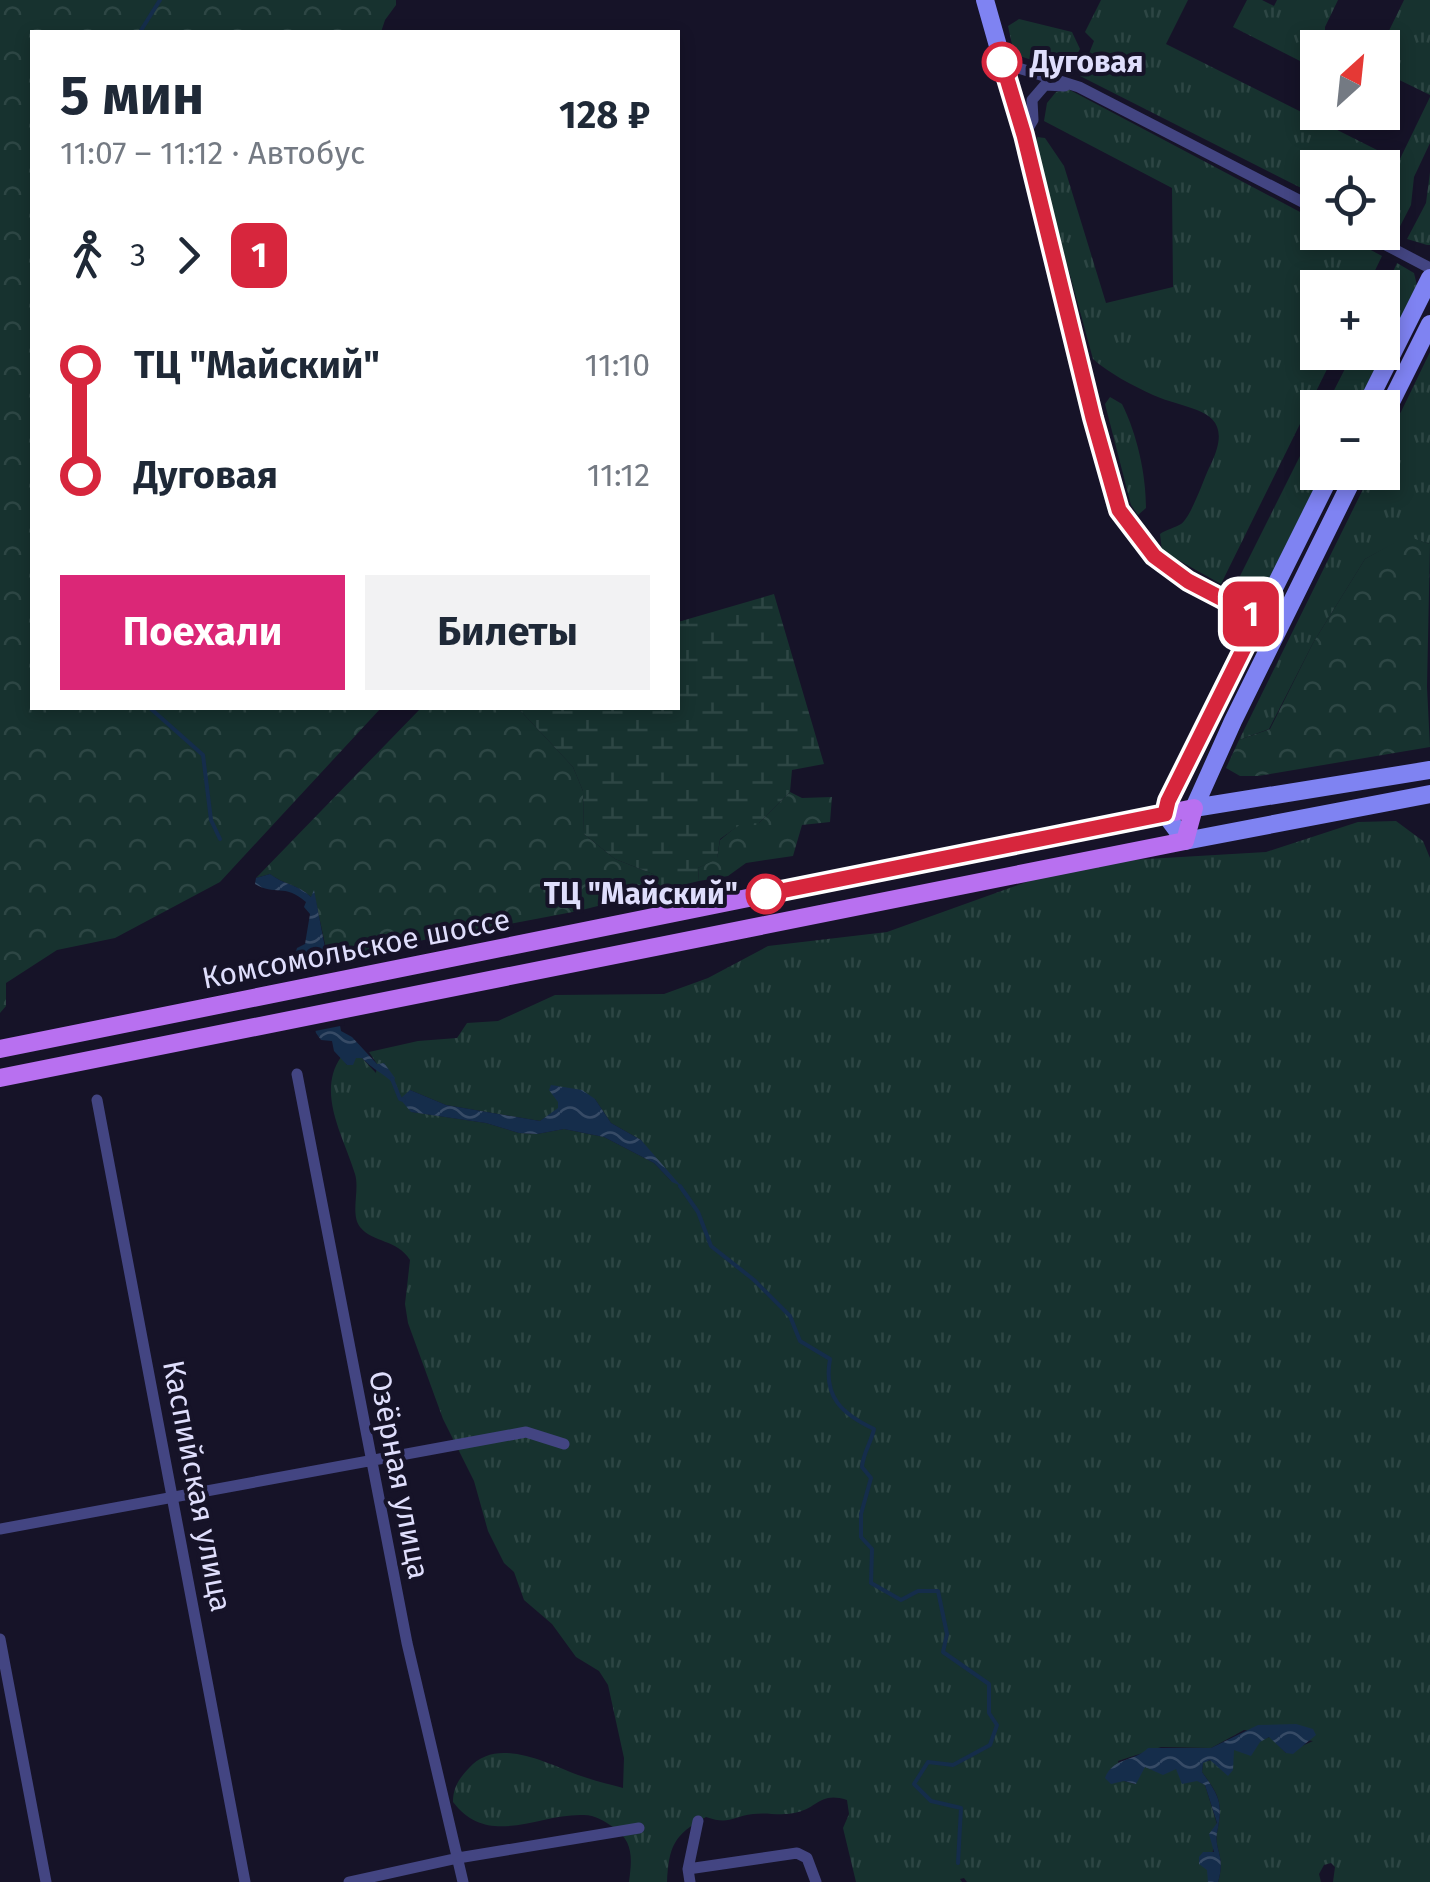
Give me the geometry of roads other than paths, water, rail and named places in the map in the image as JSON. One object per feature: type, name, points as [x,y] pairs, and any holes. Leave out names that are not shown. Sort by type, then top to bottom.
[{"type":"main road","points":[[985,0],[1024,135],[1119,510],[1154,556],[1188,581],[1278,628]]},
{"type":"main road","points":[[1374,390],[1430,278]]},
{"type":"main road","points":[[1397,390],[1430,324]]},
{"type":"main road","points":[[1184,841],[1165,814],[1168,801],[1323,490]]},
{"type":"main road","points":[[1184,841],[1194,808],[1347,490]]},
{"type":"main road","name":"Комсомольское шоссе","points":[[0,1049],[1194,808],[1430,770]]},
{"type":"main road","name":"Комсомольское шоссе","points":[[0,1078],[1430,794]]},
{"type":"street","points":[[1002,62],[1079,86],[1300,201]]},
{"type":"street","points":[[1024,135],[1033,120],[1032,100],[1045,85],[1079,86]]},
{"type":"street","points":[[1396,250],[1430,268]]},
{"type":"street","name":"Озёрная улица","points":[[297,1074],[407,1643],[464,1882]]},
{"type":"street","name":"Каспийская улица","points":[[97,1100],[245,1882]]},
{"type":"street","points":[[0,1529],[526,1432],[564,1444]]},
{"type":"street","points":[[0,1639],[46,1882]]},
{"type":"street","points":[[698,1822],[689,1876],[797,1852],[807,1858],[816,1882]]},
{"type":"street","points":[[349,1882],[458,1858],[639,1828]]},
{"type":"water","points":[[270,874],[311,897],[314,890],[341,1031],[352,1037],[377,1064],[384,1063],[395,1078],[393,1083],[362,1058],[347,1065],[334,1051],[332,1041],[321,1040],[316,1033],[300,965],[294,958],[297,948],[305,944],[310,914],[304,907],[306,902],[298,896],[255,884],[256,878]]},
{"type":"water","points":[[551,1085],[582,1090],[595,1099],[611,1123],[641,1140],[681,1186],[654,1163],[604,1137],[564,1129],[519,1133],[486,1123],[411,1112],[400,1099],[410,1090],[446,1105],[540,1121],[558,1108],[549,1090]]},
{"type":"water","points":[[1296,1724],[1313,1729],[1316,1735],[1293,1754],[1286,1753],[1269,1737],[1260,1742],[1251,1756],[1234,1750],[1233,1770],[1228,1776],[1210,1760],[1203,1763],[1202,1772],[1220,1807],[1218,1882],[1208,1882],[1207,1870],[1199,1864],[1203,1852],[1214,1852],[1209,1834],[1217,1823],[1205,1785],[1197,1781],[1182,1784],[1176,1769],[1163,1775],[1145,1767],[1136,1784],[1111,1784],[1105,1778],[1113,1766],[1148,1748],[1211,1748],[1258,1725]]},
{"type":"waterway","points":[[141,30],[160,0]]},
{"type":"waterway","points":[[152,710],[203,755],[211,820],[220,839]]},
{"type":"waterway","points":[[392,1079],[404,1100]]},
{"type":"waterway","points":[[680,1186],[698,1212],[711,1246],[754,1280],[790,1316],[800,1341],[830,1359],[829,1384],[837,1403],[874,1429],[862,1467],[871,1478],[861,1514],[861,1537],[872,1549],[871,1583],[901,1600],[918,1591],[938,1591],[947,1634],[943,1652],[989,1684],[989,1713],[997,1725],[990,1745],[953,1765],[928,1762],[914,1784],[931,1801],[961,1808],[958,1863]]},
{"type":"place","name":"Дуговая","points":[[1002,62]]},
{"type":"place","name":"ТЦ \"Майский\"","points":[[766,894]]}]
